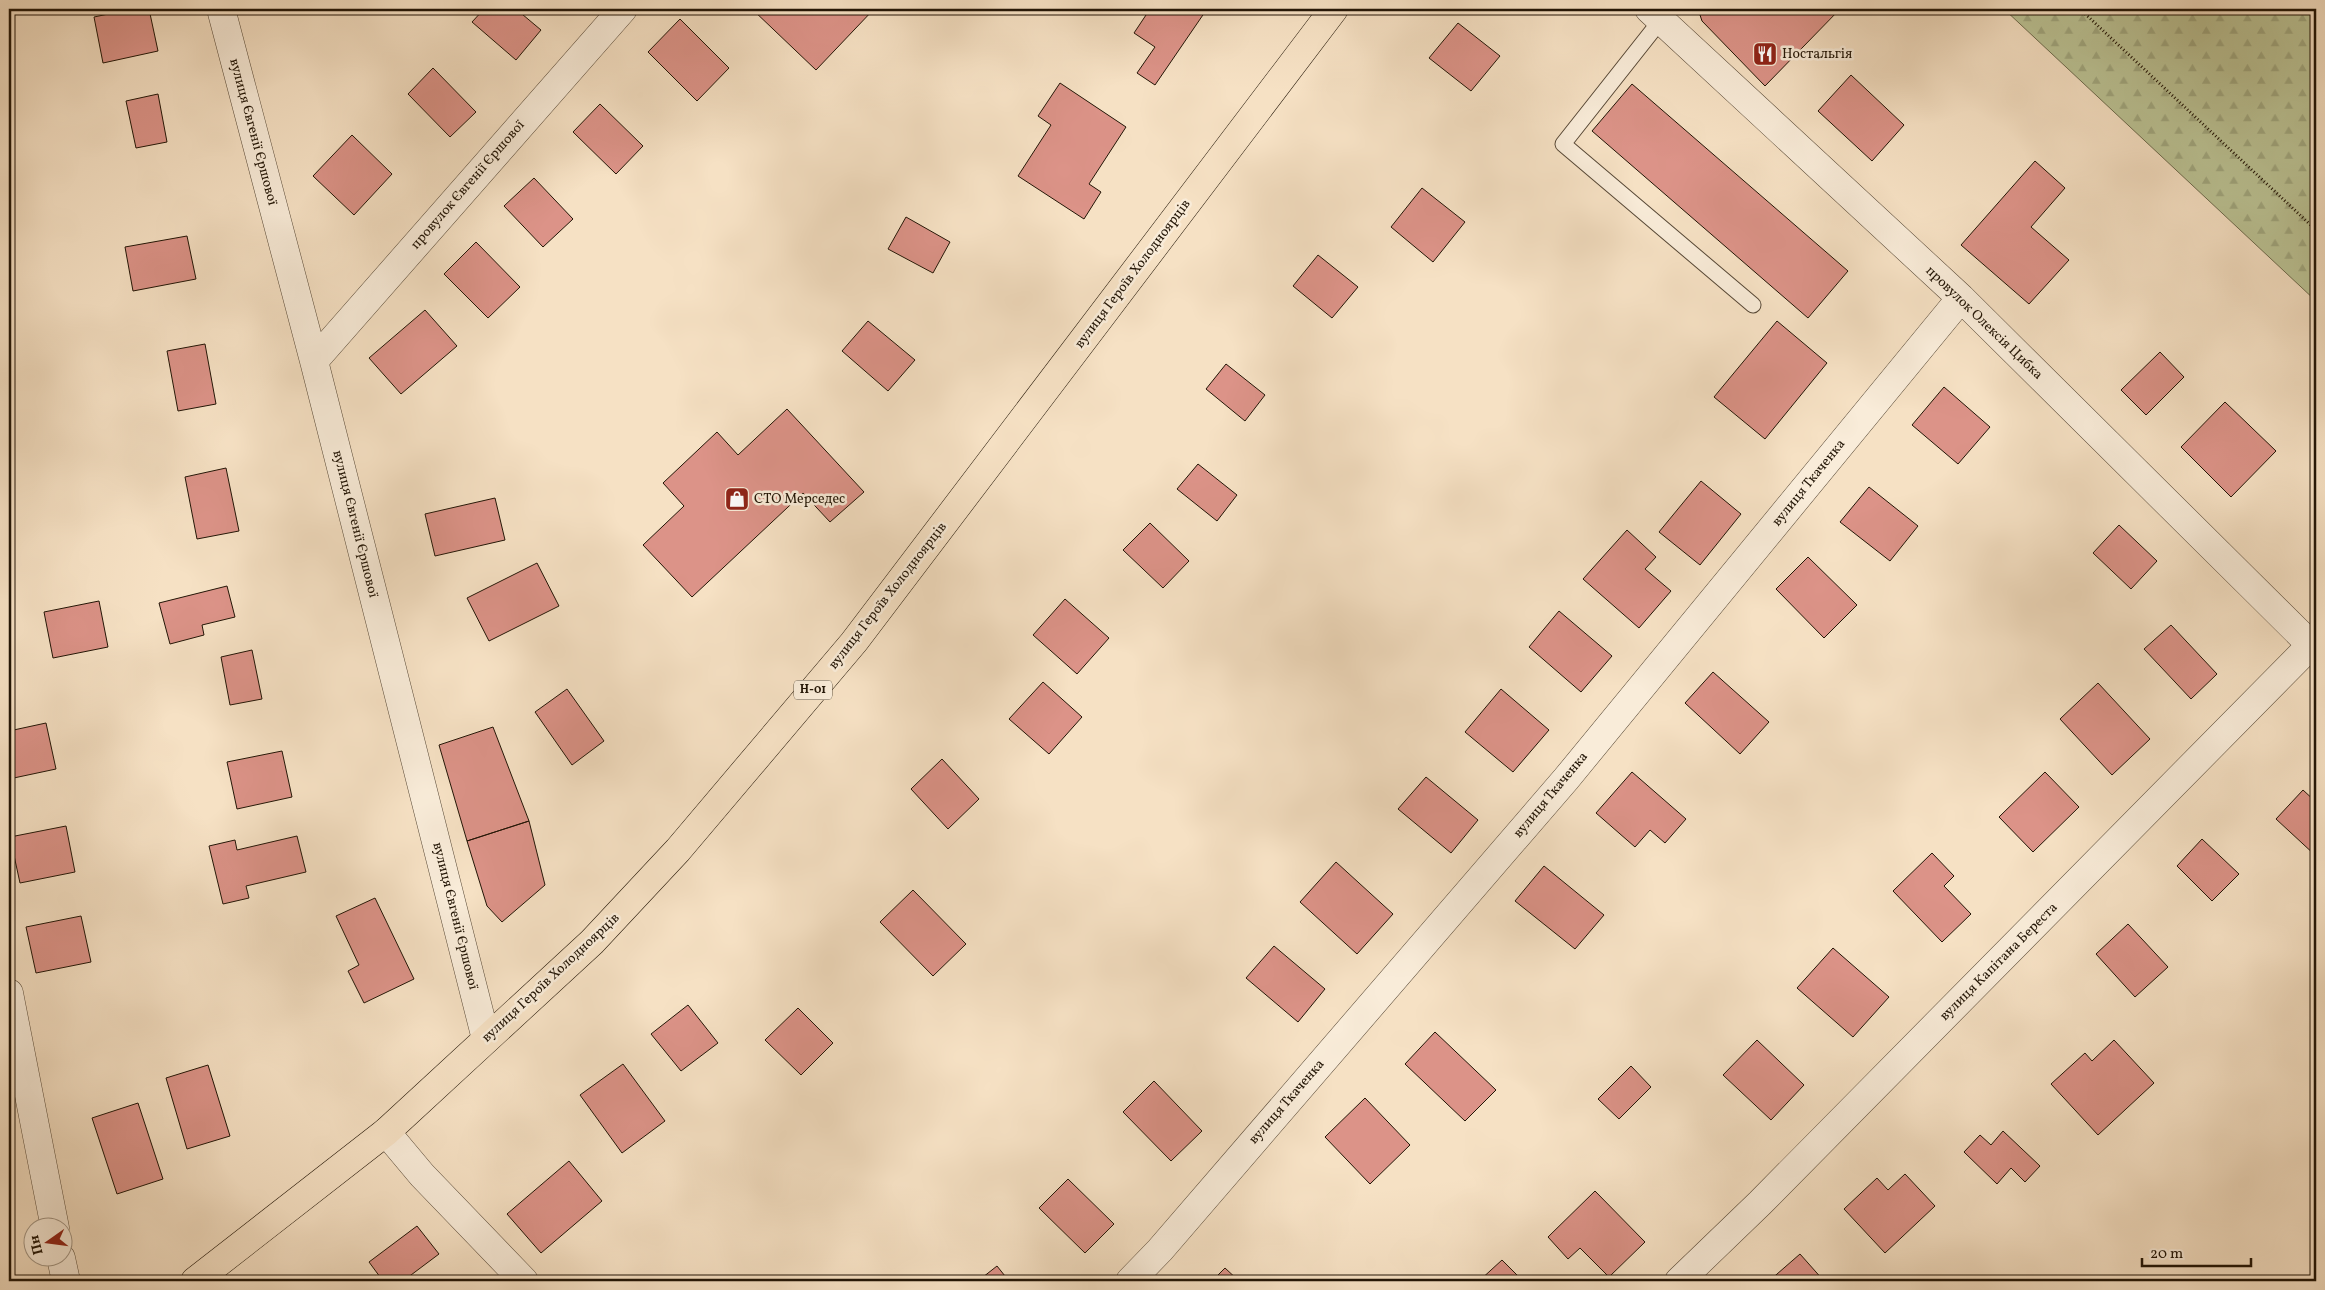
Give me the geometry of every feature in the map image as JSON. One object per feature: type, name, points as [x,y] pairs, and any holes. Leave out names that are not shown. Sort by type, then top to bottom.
[{"type":"main road","name":"вулиця Героїв Холодноярців","points":[[195,1281],[386,1132],[599,935],[678,850],[854,642],[1334,9]]},
{"type":"street","name":"вулиця Євгенії Єршової","points":[[221,9],[314,361],[486,1039]]},
{"type":"street","name":"провулок Євгенії Єршової","points":[[314,361],[623,9]]},
{"type":"street","name":"провулок Олексія Цибка","points":[[1655,14],[1960,298],[2314,642]]},
{"type":"street","name":"вулиця Ткаченка","points":[[1130,1281],[1160,1250],[1566,779],[1960,298]]},
{"type":"street","name":"вулиця Капітана Береста","points":[[1679,1281],[1760,1204],[2314,642]]},
{"type":"street","points":[[9,993],[53,1218]]},
{"type":"street","points":[[386,1132],[422,1175],[524,1281]]},
{"type":"street","points":[[63,1268],[66,1281]]},
{"type":"lane","points":[[1655,14],[1562,144],[1753,305]]},
{"type":"path","points":[[2080,9],[2316,230]]},
{"type":"green space","points":[[2004,9],[2316,9],[2316,301]]},
{"type":"building","points":[[132,9],[149,9],[158,51],[103,63],[94,17]]},
{"type":"building","points":[[484,9],[516,9],[541,30],[516,60],[472,22]]},
{"type":"building","points":[[752,9],[874,9],[816,70]]},
{"type":"building","points":[[1150,9],[1207,9],[1155,85],[1137,73],[1155,47],[1134,33]]},
{"type":"building","name":"Ностальгія","points":[[1698,9],[1840,9],[1765,86],[1702,21]]},
{"type":"building","points":[[680,19],[729,68],[697,101],[648,52]]},
{"type":"building","points":[[1458,23],[1500,56],[1471,91],[1429,58]]},
{"type":"building","points":[[433,68],[476,112],[450,137],[408,94]]},
{"type":"building","points":[[1851,75],[1904,125],[1872,161],[1818,111]]},
{"type":"building","points":[[1060,83],[1126,127],[1089,184],[1101,192],[1084,219],[1018,176],[1051,125],[1038,116]]},
{"type":"building","points":[[1632,84],[1848,271],[1808,318],[1592,131]]},
{"type":"building","points":[[158,94],[167,142],[136,148],[126,101]]},
{"type":"building","points":[[600,104],[643,146],[616,174],[573,132]]},
{"type":"building","points":[[352,135],[392,174],[354,215],[313,176]]},
{"type":"building","points":[[2035,161],[2065,188],[2031,227],[2069,260],[2029,304],[1961,245]]},
{"type":"building","points":[[534,178],[573,219],[543,247],[504,206]]},
{"type":"building","points":[[1422,188],[1465,222],[1433,262],[1391,227]]},
{"type":"building","points":[[906,217],[950,242],[933,273],[888,249]]},
{"type":"building","points":[[187,236],[196,279],[133,291],[125,247]]},
{"type":"building","points":[[476,242],[520,287],[488,318],[444,274]]},
{"type":"building","points":[[1318,255],[1358,287],[1332,318],[1293,286]]},
{"type":"building","points":[[425,310],[457,346],[401,394],[369,358]]},
{"type":"building","points":[[868,321],[915,360],[888,391],[842,351]]},
{"type":"building","points":[[1777,321],[1827,363],[1765,439],[1714,397]]},
{"type":"building","points":[[205,344],[216,404],[178,411],[167,351]]},
{"type":"building","points":[[2160,352],[2184,377],[2146,415],[2121,390]]},
{"type":"building","points":[[1226,364],[1265,395],[1245,421],[1206,389]]},
{"type":"building","points":[[1944,387],[1990,427],[1958,464],[1912,425]]},
{"type":"building","points":[[2225,402],[2276,451],[2231,497],[2181,447]]},
{"type":"building","name":"СТО Мерседес","points":[[787,409],[864,492],[830,522],[803,493],[692,597],[643,545],[684,506],[663,483],[717,432],[738,455]]},
{"type":"building","points":[[1198,464],[1237,495],[1217,521],[1177,489]]},
{"type":"building","points":[[226,468],[239,531],[197,539],[185,477]]},
{"type":"building","points":[[1701,481],[1741,514],[1700,565],[1659,532]]},
{"type":"building","points":[[1869,487],[1918,526],[1890,561],[1840,522]]},
{"type":"building","points":[[495,498],[505,540],[435,556],[425,514]]},
{"type":"building","points":[[1150,523],[1189,561],[1163,588],[1123,550]]},
{"type":"building","points":[[2119,525],[2157,561],[2131,589],[2093,553]]},
{"type":"building","points":[[1627,530],[1656,557],[1645,569],[1671,591],[1639,628],[1583,579]]},
{"type":"building","points":[[1808,557],[1857,605],[1824,638],[1776,589]]},
{"type":"building","points":[[537,563],[559,606],[489,641],[467,598]]},
{"type":"building","points":[[227,586],[235,617],[202,625],[204,635],[170,644],[159,603]]},
{"type":"building","points":[[1065,599],[1109,638],[1077,674],[1033,635]]},
{"type":"building","points":[[99,601],[108,647],[53,658],[44,612]]},
{"type":"building","points":[[1559,611],[1612,656],[1581,692],[1529,647]]},
{"type":"building","points":[[2171,625],[2217,674],[2191,699],[2144,649]]},
{"type":"building","points":[[252,650],[262,699],[230,705],[221,657]]},
{"type":"building","points":[[1713,672],[1769,722],[1740,754],[1685,703]]},
{"type":"building","points":[[1043,682],[1082,717],[1049,754],[1009,719]]},
{"type":"building","points":[[2098,683],[2150,739],[2112,775],[2060,719]]},
{"type":"building","points":[[567,689],[604,741],[572,765],[535,712]]},
{"type":"building","points":[[1501,689],[1549,730],[1513,772],[1465,732]]},
{"type":"building","points":[[46,723],[56,769],[9,779],[9,731]]},
{"type":"building","points":[[493,727],[529,821],[467,841],[439,745]]},
{"type":"building","points":[[282,751],[292,797],[237,809],[227,762]]},
{"type":"building","points":[[942,759],[979,799],[948,829],[911,789]]},
{"type":"building","points":[[1632,772],[1686,819],[1665,843],[1650,830],[1635,847],[1596,813]]},
{"type":"building","points":[[2045,772],[2079,807],[2033,852],[1999,817]]},
{"type":"building","points":[[1426,777],[1478,820],[1451,853],[1398,809]]},
{"type":"building","points":[[2303,790],[2316,802],[2316,856],[2276,819]]},
{"type":"building","points":[[529,821],[545,885],[502,922],[487,906],[467,841]]},
{"type":"building","points":[[66,826],[75,872],[20,883],[10,837]]},
{"type":"building","points":[[297,836],[306,872],[246,886],[249,898],[223,904],[209,846],[235,840],[237,850]]},
{"type":"building","points":[[2202,839],[2239,874],[2212,901],[2177,866]]},
{"type":"building","points":[[1932,853],[1954,876],[1944,886],[1971,914],[1942,942],[1893,891]]},
{"type":"building","points":[[1336,862],[1393,914],[1357,954],[1300,902]]},
{"type":"building","points":[[1544,866],[1604,915],[1575,949],[1515,901]]},
{"type":"building","points":[[913,890],[966,944],[933,976],[880,922]]},
{"type":"building","points":[[375,898],[414,979],[364,1003],[348,971],[359,965],[336,916]]},
{"type":"building","points":[[81,916],[91,962],[36,973],[26,927]]},
{"type":"building","points":[[2128,924],[2168,967],[2135,997],[2096,954]]},
{"type":"building","points":[[1274,946],[1325,989],[1298,1022],[1246,978]]},
{"type":"building","points":[[1833,948],[1889,997],[1853,1037],[1797,988]]},
{"type":"building","points":[[688,1005],[718,1043],[681,1071],[651,1034]]},
{"type":"building","points":[[798,1008],[833,1043],[801,1075],[765,1040]]},
{"type":"building","points":[[1435,1032],[1496,1090],[1465,1121],[1405,1064]]},
{"type":"building","points":[[1757,1040],[1804,1085],[1771,1120],[1723,1075]]},
{"type":"building","points":[[2114,1040],[2154,1083],[2098,1135],[2051,1084],[2085,1053],[2092,1061]]},
{"type":"building","points":[[623,1064],[665,1121],[622,1153],[580,1095]]},
{"type":"building","points":[[208,1065],[230,1136],[187,1149],[166,1078]]},
{"type":"building","points":[[1631,1066],[1651,1087],[1619,1119],[1598,1099]]},
{"type":"building","points":[[1154,1081],[1202,1131],[1171,1161],[1123,1112]]},
{"type":"building","points":[[1365,1098],[1410,1145],[1370,1184],[1325,1137]]},
{"type":"building","points":[[138,1103],[163,1179],[117,1194],[92,1118]]},
{"type":"building","points":[[2003,1131],[2040,1166],[2025,1182],[2011,1168],[1997,1184],[1964,1152],[1980,1135],[1991,1145]]},
{"type":"building","points":[[569,1161],[602,1201],[541,1253],[507,1214]]},
{"type":"building","points":[[1905,1174],[1935,1206],[1885,1253],[1844,1209],[1877,1178],[1888,1190]]},
{"type":"building","points":[[1068,1179],[1114,1224],[1085,1253],[1039,1208]]},
{"type":"building","points":[[1595,1191],[1645,1242],[1609,1277],[1580,1248],[1568,1259],[1548,1237]]},
{"type":"building","points":[[417,1226],[439,1254],[403,1281],[383,1281],[369,1262]]},
{"type":"building","points":[[1800,1254],[1824,1281],[1769,1281]]},
{"type":"building","points":[[1502,1260],[1523,1281],[1479,1281]]},
{"type":"building","points":[[997,1266],[1009,1281],[978,1281]]},
{"type":"building","points":[[1225,1268],[1239,1281],[1212,1281]]},
{"type":"place","name":"Ностальгія","points":[[1765,54]]},
{"type":"place","name":"СТО Мерседес","points":[[737,499]]}]
